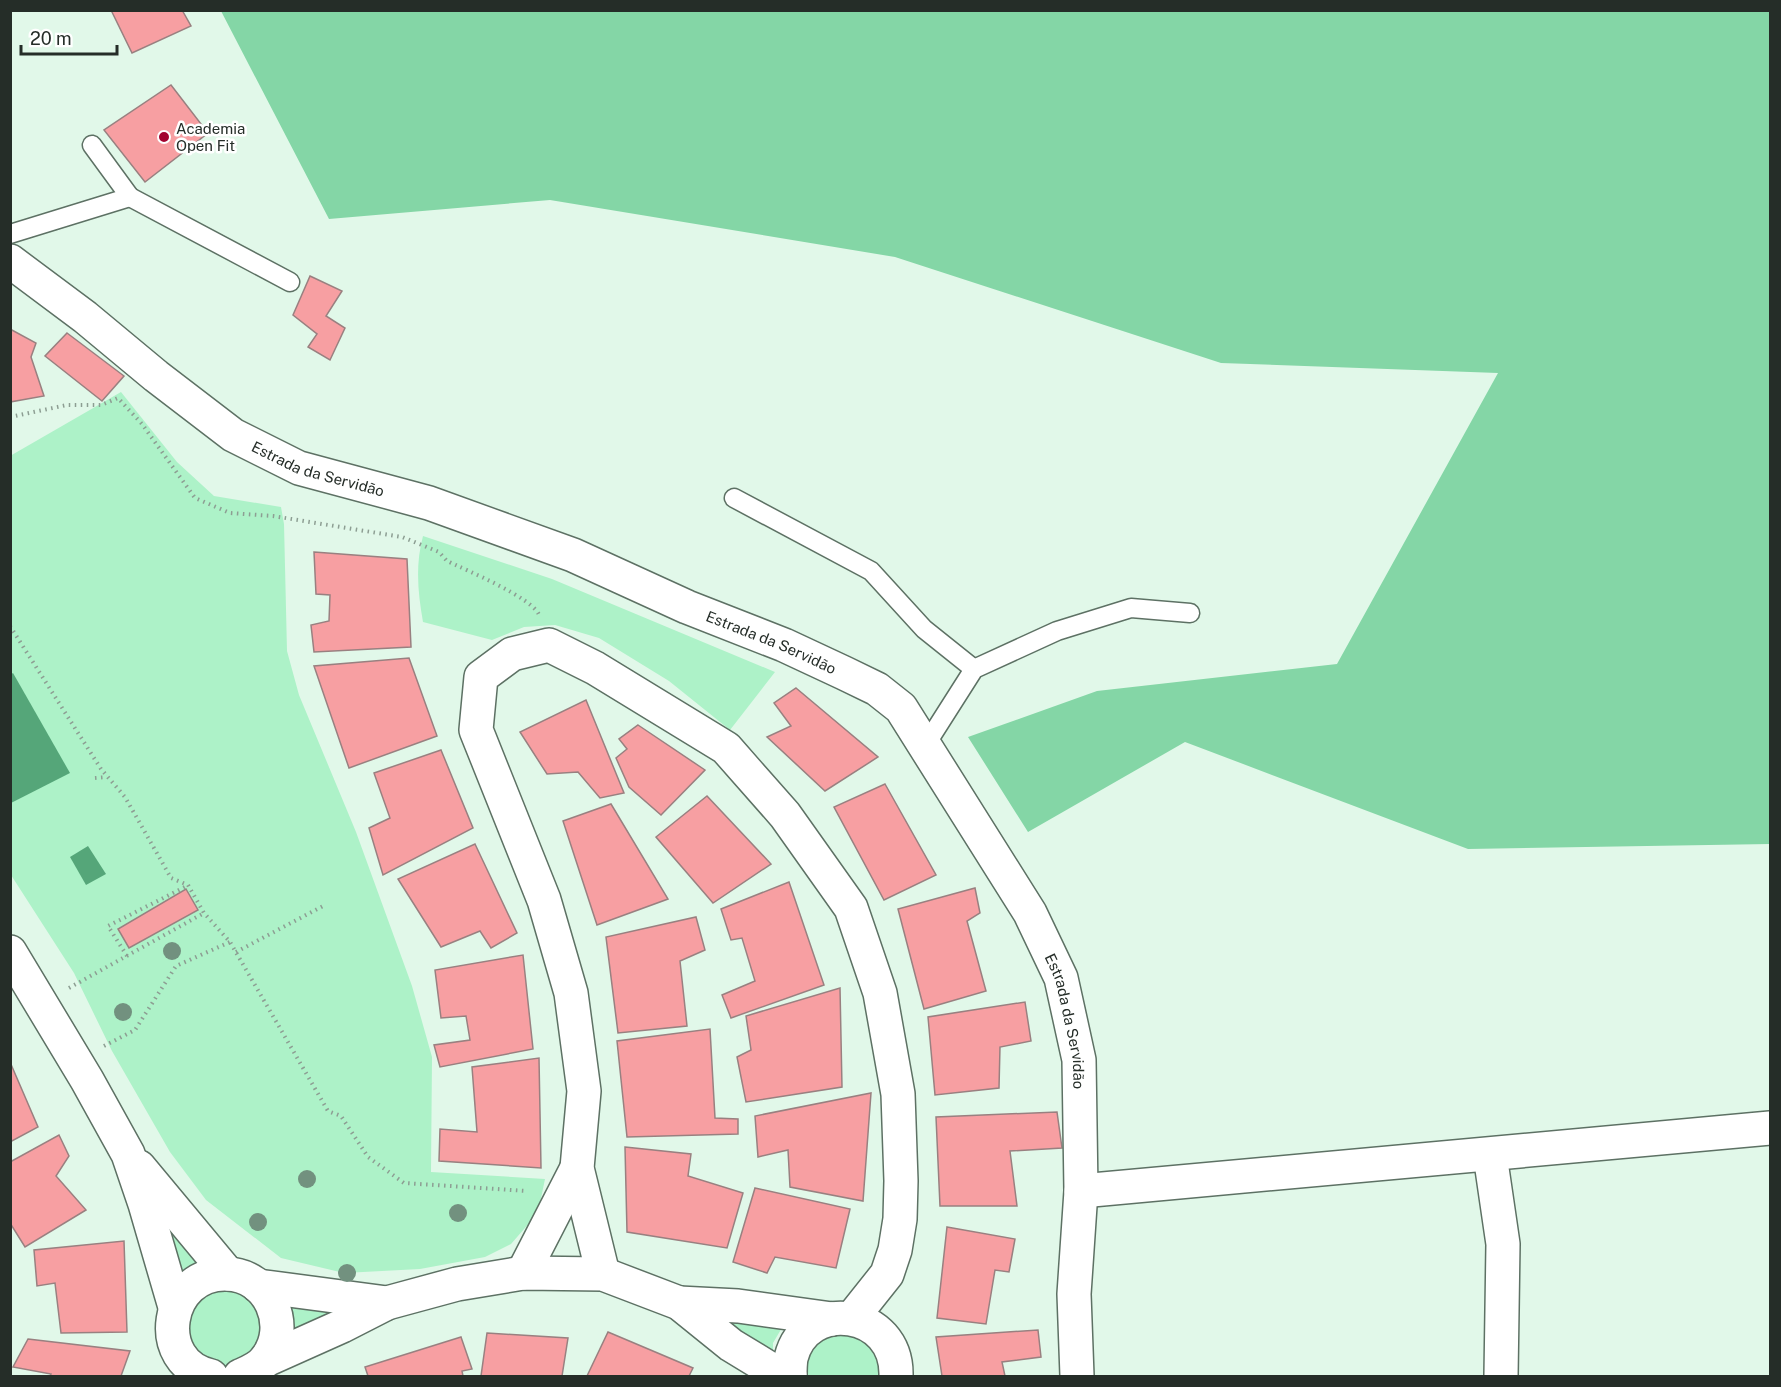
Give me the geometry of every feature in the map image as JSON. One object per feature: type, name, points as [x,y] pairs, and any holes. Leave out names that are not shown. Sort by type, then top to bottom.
[{"type":"street","name":"Estrada da Servidão","points":[[10,261],[85,317],[156,376],[233,435],[299,468],[429,503],[573,555],[687,607],[784,645],[877,688],[901,708],[1030,913],[1061,978],[1079,1060],[1081,1191],[1074,1294],[1077,1377]]},
{"type":"street","points":[[603,1274],[577,1168],[584,1091],[571,993],[544,900],[476,730],[481,677],[512,654],[549,645],[595,668],[726,748],[784,815],[851,908],[880,993],[898,1094],[900,1219],[895,1250],[887,1274],[885,1338]]},
{"type":"street","points":[[10,952],[87,1080],[128,1154],[175,1307]]},
{"type":"street","points":[[1081,1191],[1770,1128]]},
{"type":"street","points":[[128,1154],[228,1274]]},
{"type":"street","points":[[1490,1155],[1503,1245],[1501,1377]]},
{"type":"street","points":[[524,1273],[577,1168]]},
{"type":"street","points":[[253,1368],[387,1303],[457,1284],[524,1273],[603,1274],[679,1303],[738,1306],[842,1318],[870,1325],[885,1338],[894,1355],[896,1377]]},
{"type":"street","points":[[165,1377],[173,1340],[172,1324],[175,1307],[184,1293],[196,1282],[212,1275],[228,1274],[244,1278],[258,1286],[270,1298],[276,1313],[278,1329],[274,1346],[253,1368]]},
{"type":"street","points":[[679,1303],[731,1345],[772,1370],[790,1376],[791,1357],[800,1339],[814,1326],[842,1318],[887,1274]]},
{"type":"street","points":[[258,1286],[387,1303]]},
{"type":"street","points":[[173,1340],[180,1355],[191,1367],[211,1377]]},
{"type":"lane","points":[[92,145],[130,197],[290,282]]},
{"type":"lane","points":[[10,234],[130,197]]},
{"type":"lane","points":[[734,498],[870,571],[924,629],[974,669]]},
{"type":"lane","points":[[925,746],[974,669],[1057,631],[1131,608],[1190,613]]},
{"type":"path","points":[[10,417],[67,405],[101,405],[118,398],[142,424],[195,498],[230,513],[273,516],[402,537],[439,552],[447,561],[515,595],[537,609],[541,619]]},
{"type":"path","points":[[10,626],[100,769],[125,797],[171,878],[188,885],[204,913],[230,942],[328,1111],[341,1116],[368,1157],[404,1183],[537,1192]]},
{"type":"path","points":[[95,778],[108,777]]},
{"type":"path","points":[[128,956],[108,926],[188,885]]},
{"type":"path","points":[[236,952],[326,905]]},
{"type":"path","points":[[69,988],[204,913]]},
{"type":"path","points":[[103,1047],[135,1030],[176,966],[230,942]]},
{"type":"shaded area","points":[[221,11],[1770,11],[1770,844],[1468,849],[1185,742],[1028,832],[968,737],[1097,691],[1337,664],[1498,373],[1221,363],[895,257],[550,200],[329,219]]},
{"type":"shaded area","points":[[121,392],[177,462],[214,496],[281,507],[284,524],[287,651],[299,695],[356,832],[412,986],[432,1057],[431,1172],[545,1179],[538,1213],[511,1244],[485,1257],[420,1269],[344,1273],[281,1258],[206,1200],[170,1152],[112,1051],[74,973],[11,875],[10,456]]},
{"type":"shaded area","points":[[423,536],[552,579],[775,672],[730,730],[669,681],[599,638],[555,625],[524,627],[492,640],[423,622],[418,579]]},
{"type":"shaded area","points":[[13,673],[70,773],[11,803],[10,675]]},
{"type":"shaded area","points":[[88,846],[106,874],[86,885],[70,857]]},
{"type":"shaded area","points":[[163,1214],[205,1263],[188,1269],[175,1281]]},
{"type":"shaded area","points":[[227,1283],[261,1303],[265,1342],[235,1368],[222,1369],[188,1350],[184,1311],[191,1299]]},
{"type":"shaded area","points":[[288,1302],[340,1312],[290,1340]]},
{"type":"shaded area","points":[[714,1316],[783,1326],[773,1343],[773,1359]]},
{"type":"shaded area","points":[[849,1330],[875,1345],[883,1376],[802,1376],[803,1361],[820,1337]]},
{"type":"building","points":[[111,10],[182,10],[191,26],[132,53]]},
{"type":"building","points":[[171,85],[208,133],[145,182],[104,130]]},
{"type":"building","points":[[310,276],[342,291],[326,316],[345,328],[330,360],[308,347],[317,334],[293,315]]},
{"type":"building","points":[[10,329],[36,343],[31,357],[44,396],[10,402]]},
{"type":"building","points":[[67,333],[124,376],[102,401],[45,356]]},
{"type":"building","points":[[314,552],[407,559],[411,647],[314,652],[311,625],[329,621],[330,595],[316,594]]},
{"type":"building","points":[[409,658],[437,736],[349,768],[314,666]]},
{"type":"building","points":[[796,688],[878,757],[825,791],[767,737],[791,726],[774,703]]},
{"type":"building","points":[[586,700],[624,793],[600,798],[578,772],[547,774],[520,732]]},
{"type":"building","points":[[638,725],[705,770],[661,815],[629,787],[616,758],[627,749],[619,739]]},
{"type":"building","points":[[441,750],[473,828],[383,875],[369,828],[390,818],[374,773]]},
{"type":"building","points":[[885,784],[936,875],[884,900],[834,807]]},
{"type":"building","points":[[707,796],[771,864],[713,903],[656,837]]},
{"type":"building","points":[[611,804],[668,899],[597,925],[563,821]]},
{"type":"building","points":[[475,844],[517,933],[491,948],[480,931],[441,947],[398,879]]},
{"type":"building","points":[[789,882],[824,985],[731,1018],[722,995],[755,981],[742,938],[731,940],[721,909]]},
{"type":"building","points":[[975,888],[980,913],[967,921],[986,991],[924,1009],[898,909]]},
{"type":"building","points":[[186,889],[198,910],[129,948],[118,929]]},
{"type":"building","points":[[696,917],[705,950],[680,961],[687,1026],[618,1033],[606,937]]},
{"type":"building","points":[[523,955],[533,1049],[440,1067],[434,1045],[470,1040],[466,1016],[441,1018],[435,970]]},
{"type":"building","points":[[840,988],[842,1087],[746,1102],[737,1057],[751,1050],[746,1016]]},
{"type":"building","points":[[1025,1002],[1031,1041],[1000,1047],[999,1088],[935,1095],[928,1017]]},
{"type":"building","points":[[710,1029],[715,1118],[738,1119],[738,1134],[627,1137],[617,1041]]},
{"type":"building","points":[[539,1058],[541,1168],[439,1161],[440,1129],[477,1132],[472,1067]]},
{"type":"building","points":[[10,1062],[38,1127],[10,1142]]},
{"type":"building","points":[[871,1093],[863,1201],[790,1187],[788,1150],[758,1157],[755,1116]]},
{"type":"building","points":[[1057,1112],[1062,1148],[1010,1151],[1017,1206],[940,1206],[936,1117]]},
{"type":"building","points":[[59,1135],[69,1156],[56,1176],[86,1210],[25,1247],[10,1223],[10,1162]]},
{"type":"building","points":[[625,1147],[691,1154],[688,1176],[743,1193],[727,1248],[627,1232]]},
{"type":"building","points":[[755,1188],[850,1209],[836,1268],[775,1257],[767,1273],[733,1262]]},
{"type":"building","points":[[947,1227],[1015,1239],[1009,1272],[995,1270],[986,1324],[937,1318]]},
{"type":"building","points":[[124,1241],[127,1332],[61,1333],[55,1283],[37,1286],[34,1250]]},
{"type":"building","points":[[1038,1330],[1041,1357],[1002,1362],[1005,1376],[942,1376],[936,1337]]},
{"type":"building","points":[[608,1332],[693,1368],[689,1376],[587,1376]]},
{"type":"building","points":[[487,1333],[568,1338],[562,1376],[481,1376]]},
{"type":"building","points":[[461,1337],[472,1369],[462,1371],[463,1376],[368,1376],[365,1367]]},
{"type":"building","points":[[28,1339],[130,1351],[121,1376],[50,1376],[51,1374],[13,1367]]},
{"type":"place","name":"Academia Open Fit","points":[[164,137]]}]
